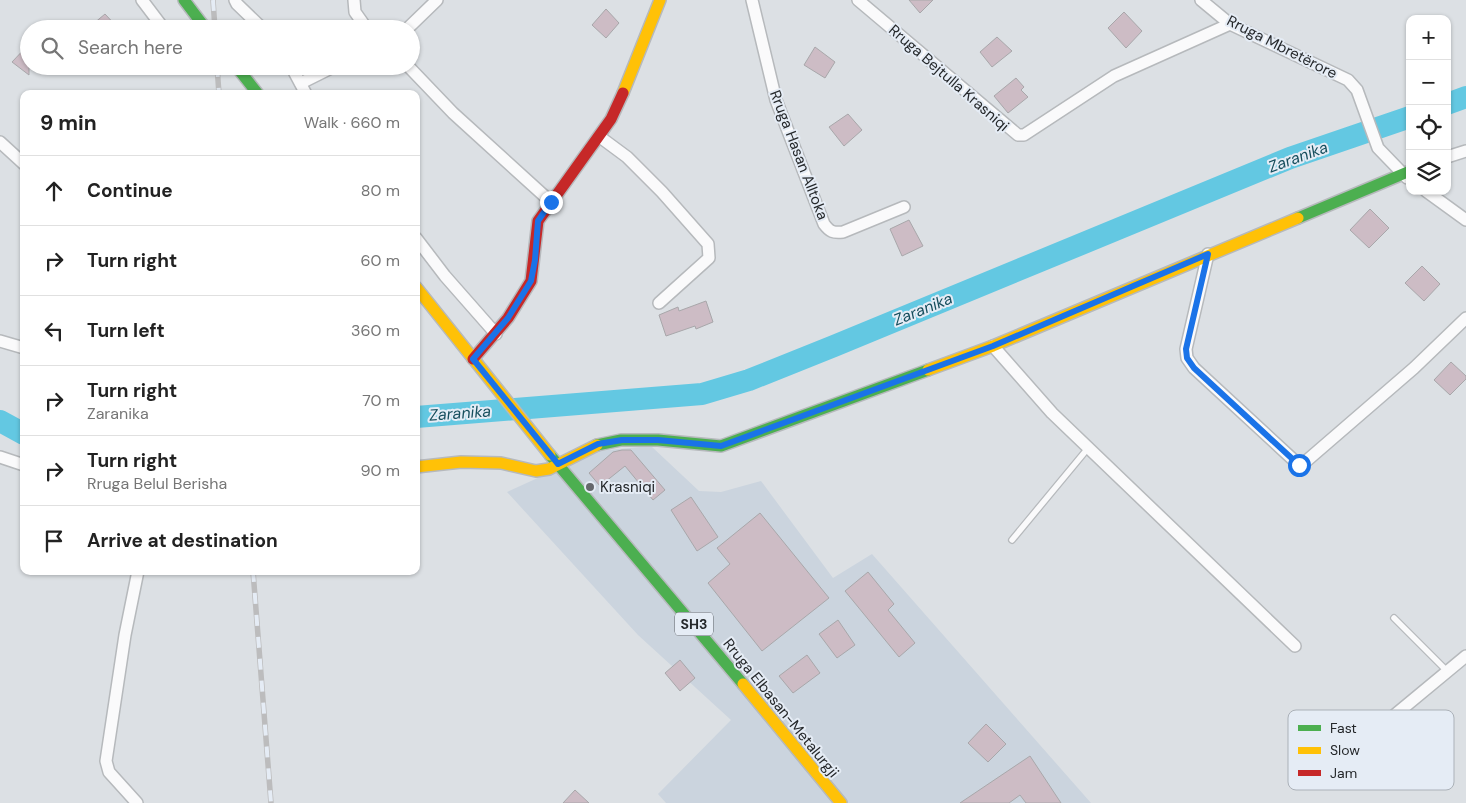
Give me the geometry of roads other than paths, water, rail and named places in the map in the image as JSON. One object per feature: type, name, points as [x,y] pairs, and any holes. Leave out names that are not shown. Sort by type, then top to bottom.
[{"type":"street","points":[[142,0],[157,20]]},
{"type":"street","points":[[184,0],[199,20]]},
{"type":"street","points":[[236,0],[237,4],[254,20]]},
{"type":"street","points":[[354,0],[355,12],[361,20]]},
{"type":"street","points":[[417,20],[437,0]]},
{"type":"street","points":[[473,359],[496,334],[531,281],[535,260],[538,221],[600,137],[611,119],[631,77],[660,0]]},
{"type":"street","name":"Rruga Hasan Alltoka","points":[[752,0],[776,100],[824,224],[829,231],[843,232],[904,206]]},
{"type":"street","name":"Rruga Bejtulla Krasniqi","points":[[858,0],[1018,135],[1024,135],[1114,76],[1230,24]]},
{"type":"street","name":"Rruga Mbretërore","points":[[1200,0],[1230,24],[1348,80],[1357,90],[1363,103],[1378,148],[1406,174]]},
{"type":"street","points":[[243,75],[255,90]]},
{"type":"street","points":[[296,75],[304,90]]},
{"type":"street","points":[[301,83],[317,75]]},
{"type":"street","points":[[417,75],[453,113],[551,202]]},
{"type":"street","points":[[600,137],[627,157],[708,244],[710,258],[659,303]]},
{"type":"street","points":[[0,142],[20,160]]},
{"type":"street","points":[[1451,157],[1466,151]]},
{"type":"street","points":[[420,467],[461,462],[501,462],[536,471],[549,469],[598,444],[622,440],[658,440],[721,446],[993,346],[1208,254],[1406,175]]},
{"type":"street","points":[[1432,195],[1466,220]]},
{"type":"street","points":[[420,243],[445,276],[496,334]]},
{"type":"street","points":[[1208,254],[1186,349],[1187,358],[1194,368],[1299,465],[1304,463],[1414,368],[1466,318]]},
{"type":"street","name":"SH3","points":[[420,292],[473,359]]},
{"type":"street","points":[[0,341],[20,347]]},
{"type":"street","points":[[993,346],[1052,413],[1295,646]]},
{"type":"street","name":"Rruga Elbasan-Metalurgji","points":[[473,359],[544,448],[611,525],[840,803]]},
{"type":"street","points":[[0,457],[20,464]]},
{"type":"street","points":[[136,803],[109,772],[106,761],[125,635],[137,575]]},
{"type":"street","points":[[1400,710],[1466,656]]},
{"type":"lane","points":[[1012,540],[1089,447]]},
{"type":"lane","points":[[1394,618],[1447,671]]},
{"type":"waterway","name":"Zaranika","points":[[1451,103],[1466,97]]},
{"type":"waterway","name":"Zaranika","points":[[420,417],[702,394],[749,380],[1290,158],[1406,118]]},
{"type":"waterway","name":"Zaranika","points":[[0,421],[20,432]]},
{"type":"railway","points":[[213,0],[214,20]]},
{"type":"railway","points":[[218,75],[219,90]]},
{"type":"railway","points":[[253,575],[271,803]]},
{"type":"place","name":"Krasniqi","points":[[590,487]]}]
